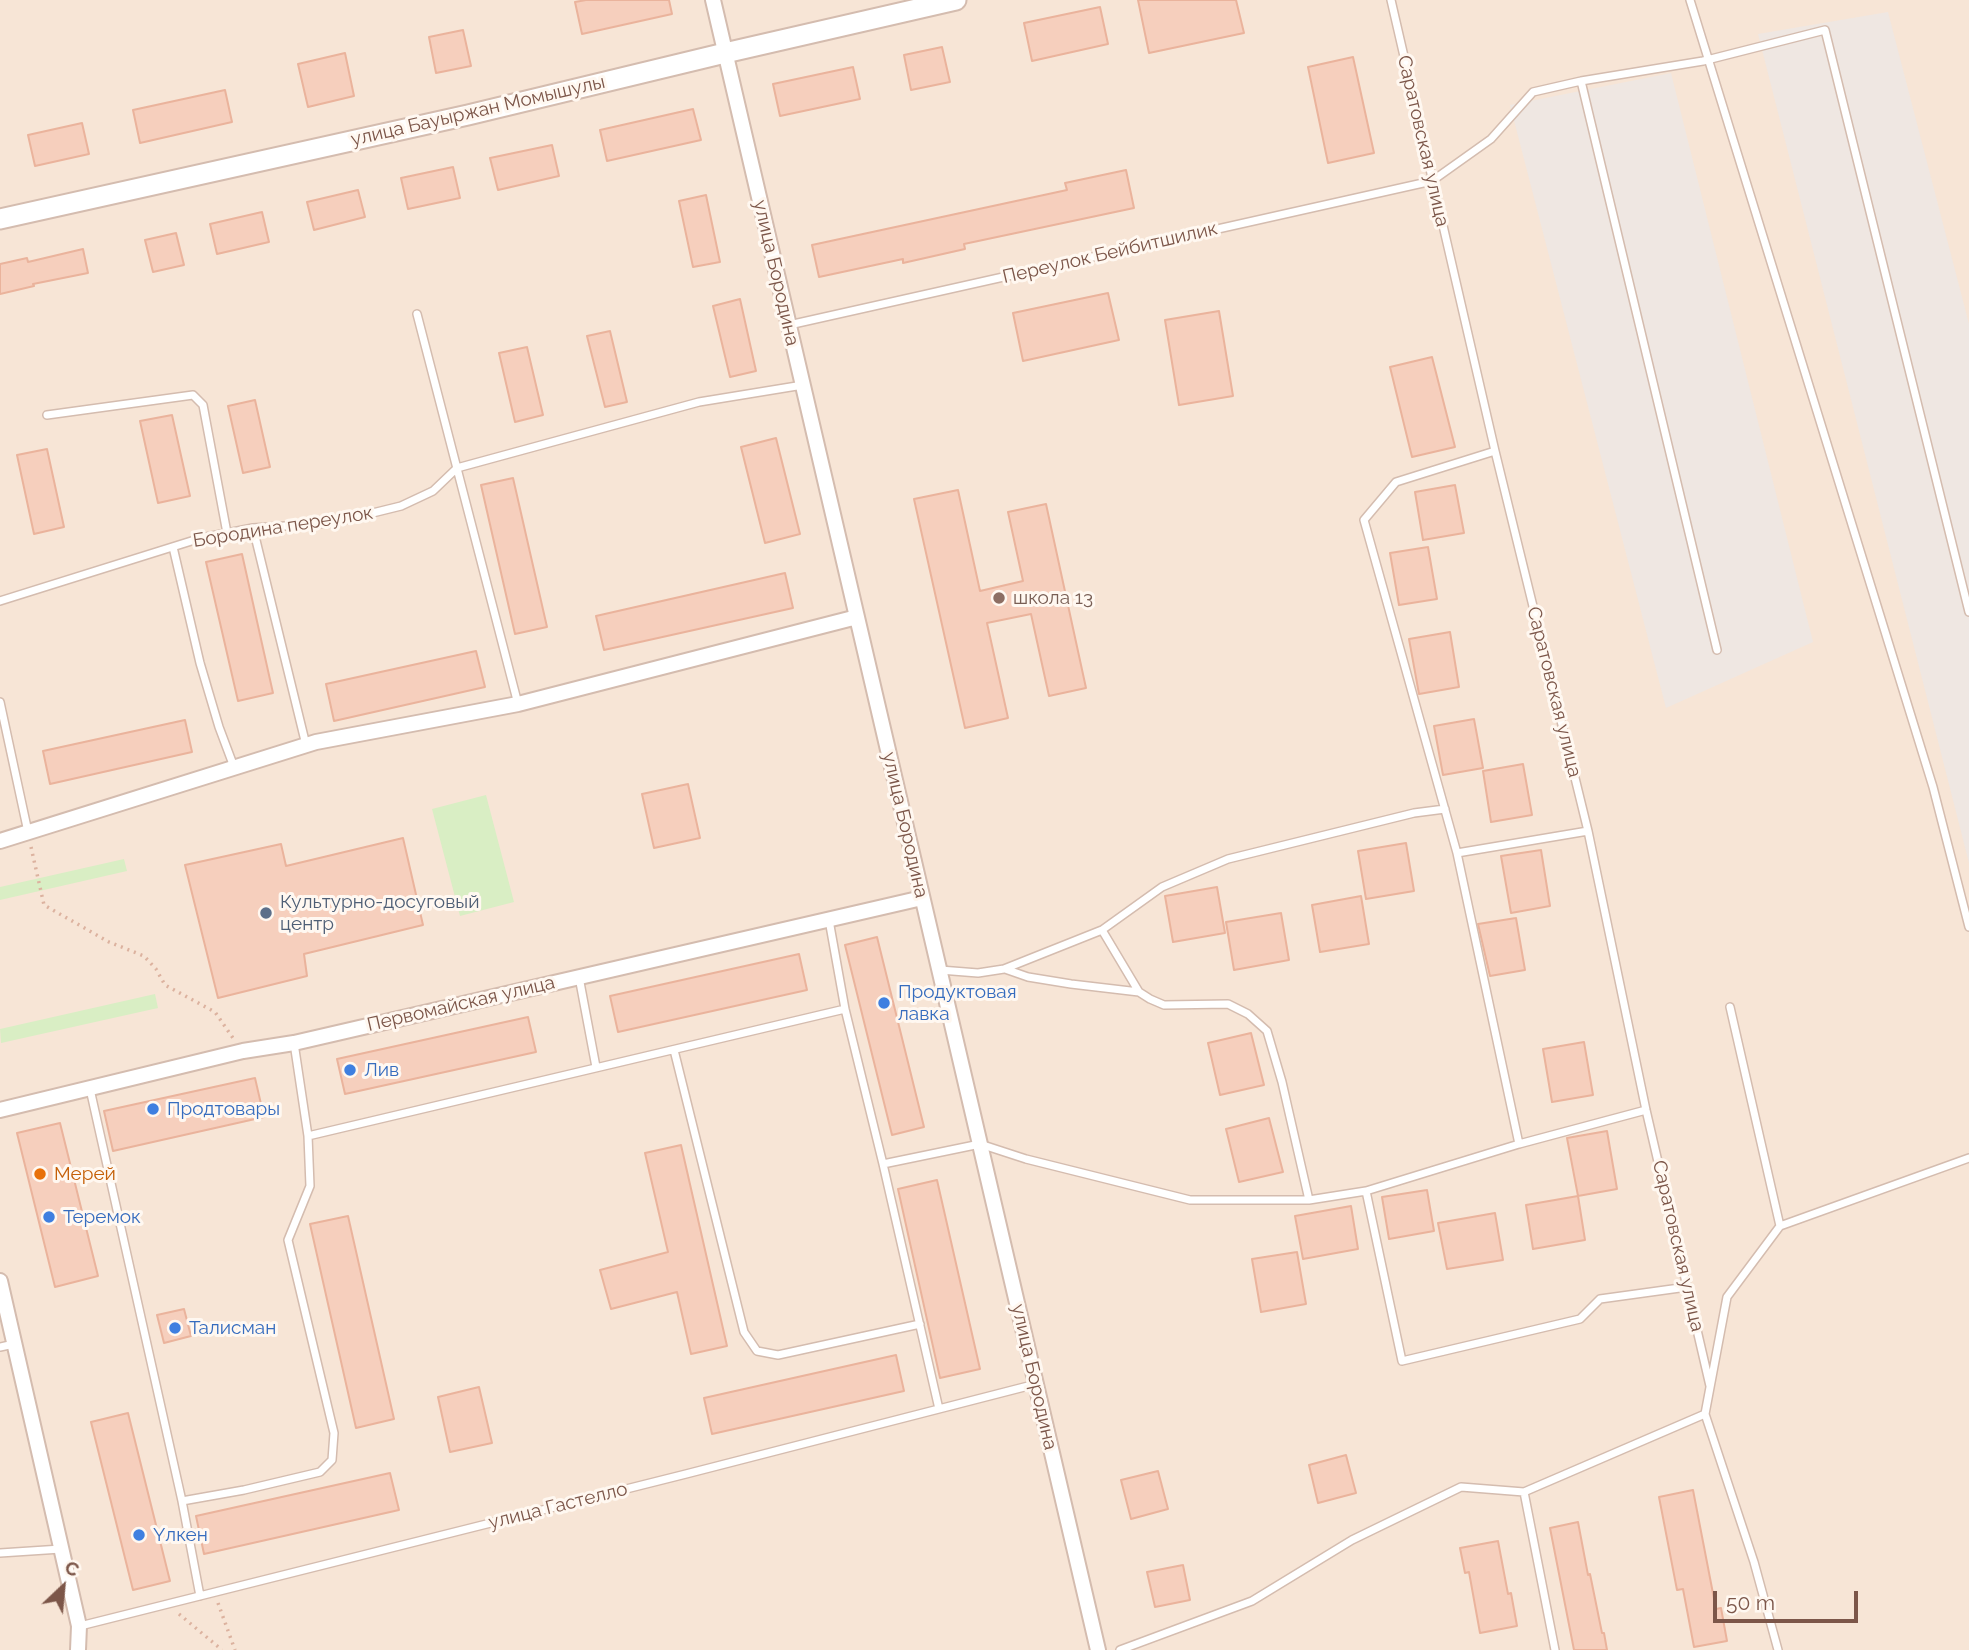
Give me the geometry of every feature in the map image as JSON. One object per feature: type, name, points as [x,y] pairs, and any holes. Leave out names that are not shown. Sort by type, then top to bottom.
[{"type":"street","name":"улица Бородина","points":[[713,0],[1098,1650]]},
{"type":"street","name":"улица Бауыржан Момышулы","points":[[0,219],[468,115],[956,0]]},
{"type":"street","points":[[0,841],[306,745],[518,704],[857,617]]},
{"type":"street","name":"Первомайская улица","points":[[0,1110],[243,1051],[294,1043],[922,898]]},
{"type":"street","points":[[0,1281],[7,1345],[79,1626],[78,1650]]},
{"type":"lane","name":"Саратовская улица","points":[[1391,0],[1494,451],[1588,831],[1646,1110],[1710,1386]]},
{"type":"lane","points":[[1690,0],[1933,787],[1969,927]]},
{"type":"lane","points":[[1432,181],[1491,139],[1533,92],[1709,59],[1825,30],[1969,612]]},
{"type":"lane","points":[[1581,81],[1717,650]]},
{"type":"lane","name":"Переулок Бейбитшилик","points":[[788,325],[1432,181]]},
{"type":"lane","points":[[417,314],[518,704]]},
{"type":"lane","name":"Бородина переулок","points":[[0,601],[201,538],[253,528],[332,523],[401,506],[433,491],[457,468],[699,402],[803,385]]},
{"type":"lane","points":[[47,415],[193,395],[203,405],[227,533]]},
{"type":"lane","points":[[1494,451],[1396,482],[1364,520],[1457,853],[1519,1144]]},
{"type":"lane","points":[[253,528],[306,745]]},
{"type":"lane","points":[[173,547],[200,663],[234,767]]},
{"type":"lane","points":[[0,702],[28,832]]},
{"type":"lane","points":[[940,970],[978,973],[1004,969],[1102,930],[1162,887],[1228,859],[1414,813],[1445,809]]},
{"type":"lane","points":[[1457,853],[1588,831]]},
{"type":"lane","points":[[829,919],[845,1009],[939,1409]]},
{"type":"lane","points":[[1102,930],[1139,992],[1150,999],[1164,1005],[1228,1004],[1248,1014],[1267,1031],[1282,1082],[1309,1200]]},
{"type":"lane","points":[[1004,969],[1028,977],[1071,985],[1139,992]]},
{"type":"lane","points":[[579,977],[596,1067]]},
{"type":"lane","points":[[1730,1007],[1780,1226]]},
{"type":"lane","points":[[308,1136],[845,1009]]},
{"type":"lane","points":[[183,1501],[320,1472],[332,1460],[334,1433],[288,1240],[310,1186],[308,1136],[294,1043]]},
{"type":"lane","points":[[674,1050],[744,1332],[757,1350],[778,1355],[920,1324]]},
{"type":"lane","points":[[90,1089],[183,1501],[201,1596]]},
{"type":"lane","points":[[883,1164],[980,1144],[1026,1159],[1190,1200],[1309,1200],[1366,1191],[1519,1144],[1646,1110]]},
{"type":"lane","points":[[1778,1650],[1754,1562],[1704,1414],[1727,1297],[1780,1226],[1969,1158]]},
{"type":"lane","points":[[1366,1191],[1402,1361],[1580,1319],[1600,1299],[1687,1287]]},
{"type":"lane","name":"улица Гастелло","points":[[79,1626],[1036,1384]]},
{"type":"lane","points":[[1120,1650],[1252,1601],[1352,1541],[1461,1488],[1524,1492],[1704,1414]]},
{"type":"lane","points":[[1524,1492],[1555,1650]]},
{"type":"lane","points":[[0,1553],[61,1549]]},
{"type":"path","points":[[28,832],[44,905],[109,942],[144,956],[156,969],[164,985],[215,1012],[243,1051]]},
{"type":"path","points":[[214,1592],[235,1650]]},
{"type":"path","points":[[167,1604],[222,1650]]},
{"type":"shaded area","points":[[0,0],[1969,0],[1969,1650],[0,1650]]},
{"type":"shaded area","points":[[1888,12],[1969,324],[1969,863],[1758,34]]},
{"type":"shaded area","points":[[1671,73],[1813,642],[1666,708],[1510,105]]},
{"type":"green space","points":[[486,795],[514,902],[460,916],[432,809]]},
{"type":"green space","points":[[124,859],[127,871],[0,900],[0,887]]},
{"type":"green space","points":[[155,994],[158,1008],[1,1043],[0,1029]]},
{"type":"building","points":[[669,0],[672,14],[582,34],[575,2]]},
{"type":"building","points":[[1138,0],[1236,0],[1244,33],[1149,53]]},
{"type":"building","points":[[1100,7],[1108,44],[1032,61],[1024,23]]},
{"type":"building","points":[[463,30],[471,66],[436,73],[429,37]]},
{"type":"building","points":[[942,47],[950,82],[911,90],[904,55]]},
{"type":"building","points":[[345,53],[354,96],[308,107],[298,64]]},
{"type":"building","points":[[1353,57],[1374,153],[1328,163],[1308,67]]},
{"type":"building","points":[[853,67],[860,99],[780,116],[773,84]]},
{"type":"building","points":[[225,90],[232,122],[140,143],[133,110]]},
{"type":"building","points":[[693,109],[701,140],[607,161],[600,130]]},
{"type":"building","points":[[82,123],[89,154],[35,166],[28,135]]},
{"type":"building","points":[[552,145],[559,176],[498,190],[490,158]]},
{"type":"building","points":[[453,167],[460,198],[408,209],[401,178]]},
{"type":"building","points":[[1126,170],[1134,208],[964,244],[965,249],[903,263],[903,259],[819,277],[812,245],[1067,190],[1065,183]]},
{"type":"building","points":[[358,190],[365,217],[314,230],[307,202]]},
{"type":"building","points":[[706,195],[720,262],[693,267],[679,201]]},
{"type":"building","points":[[262,212],[269,242],[217,254],[210,224]]},
{"type":"building","points":[[176,233],[184,265],[153,272],[145,240]]},
{"type":"building","points":[[83,249],[88,273],[0,294],[0,264],[27,258],[28,262]]},
{"type":"building","points":[[1108,293],[1119,340],[1023,361],[1013,313]]},
{"type":"building","points":[[740,299],[756,371],[730,377],[713,306]]},
{"type":"building","points":[[1219,311],[1233,396],[1179,405],[1165,320]]},
{"type":"building","points":[[610,331],[627,402],[605,407],[587,336]]},
{"type":"building","points":[[527,347],[543,415],[515,422],[499,353]]},
{"type":"building","points":[[1432,357],[1455,447],[1412,457],[1390,367]]},
{"type":"building","points":[[255,400],[270,467],[243,473],[228,406]]},
{"type":"building","points":[[172,415],[190,496],[158,503],[140,421]]},
{"type":"building","points":[[776,438],[800,534],[765,543],[741,447]]},
{"type":"building","points":[[47,449],[64,527],[34,534],[17,455]]},
{"type":"building","points":[[513,478],[547,627],[515,634],[481,485]]},
{"type":"building","points":[[1455,485],[1464,533],[1423,540],[1415,492]]},
{"type":"building","points":[[958,490],[980,591],[1023,581],[1008,512],[1046,504],[1086,688],[1049,696],[1031,614],[987,623],[1008,718],[965,728],[914,499]]},
{"type":"building","points":[[1428,547],[1437,599],[1399,605],[1390,553]]},
{"type":"building","points":[[242,554],[273,693],[238,701],[206,562]]},
{"type":"building","points":[[785,573],[793,608],[604,650],[596,616]]},
{"type":"building","points":[[1450,632],[1459,687],[1419,694],[1409,639]]},
{"type":"building","points":[[476,651],[485,687],[334,721],[326,684]]},
{"type":"building","points":[[1474,719],[1483,768],[1443,775],[1434,726]]},
{"type":"building","points":[[185,720],[192,752],[50,784],[43,751]]},
{"type":"building","points":[[1523,764],[1532,815],[1491,822],[1483,771]]},
{"type":"building","points":[[688,784],[700,838],[654,848],[642,794]]},
{"type":"building","points":[[403,838],[423,925],[304,954],[307,976],[218,998],[185,865],[281,844],[286,866]]},
{"type":"building","points":[[1406,843],[1414,891],[1366,899],[1358,851]]},
{"type":"building","points":[[1541,850],[1550,906],[1511,913],[1501,856]]},
{"type":"building","points":[[1217,887],[1225,933],[1173,942],[1165,896]]},
{"type":"building","points":[[1361,896],[1369,944],[1320,952],[1312,905]]},
{"type":"building","points":[[1281,913],[1289,960],[1234,970],[1226,922]]},
{"type":"building","points":[[1516,918],[1525,970],[1490,976],[1478,924]]},
{"type":"building","points":[[877,937],[924,1127],[892,1135],[845,945]]},
{"type":"building","points":[[799,954],[807,990],[618,1032],[610,996]]},
{"type":"building","points":[[528,1017],[536,1052],[345,1094],[337,1059]]},
{"type":"building","points":[[1251,1033],[1264,1085],[1220,1095],[1208,1043]]},
{"type":"building","points":[[1584,1042],[1593,1095],[1552,1102],[1543,1049]]},
{"type":"building","points":[[255,1078],[264,1117],[113,1151],[104,1111]]},
{"type":"building","points":[[1269,1118],[1283,1172],[1239,1182],[1226,1129]]},
{"type":"building","points":[[60,1123],[98,1276],[55,1287],[17,1133]]},
{"type":"building","points":[[1607,1131],[1617,1189],[1578,1196],[1567,1138]]},
{"type":"building","points":[[681,1145],[727,1346],[691,1354],[677,1292],[611,1309],[600,1270],[668,1252],[645,1153]]},
{"type":"building","points":[[937,1180],[980,1369],[940,1378],[898,1189]]},
{"type":"building","points":[[1427,1190],[1434,1231],[1389,1239],[1382,1197]]},
{"type":"building","points":[[1578,1196],[1585,1240],[1533,1249],[1526,1205]]},
{"type":"building","points":[[1351,1206],[1358,1249],[1303,1259],[1295,1216]]},
{"type":"building","points":[[1495,1213],[1503,1260],[1447,1269],[1438,1223]]},
{"type":"building","points":[[348,1216],[394,1419],[356,1428],[310,1224]]},
{"type":"building","points":[[1297,1252],[1306,1304],[1261,1312],[1252,1259]]},
{"type":"building","points":[[184,1309],[191,1336],[164,1343],[157,1315]]},
{"type":"building","points":[[896,1355],[904,1391],[712,1434],[704,1398]]},
{"type":"building","points":[[479,1387],[492,1443],[450,1452],[438,1397]]},
{"type":"building","points":[[128,1413],[170,1581],[133,1590],[91,1422]]},
{"type":"building","points":[[1346,1455],[1356,1493],[1318,1503],[1309,1465]]},
{"type":"building","points":[[1158,1471],[1168,1509],[1131,1519],[1121,1480]]},
{"type":"building","points":[[390,1473],[399,1510],[204,1554],[196,1516]]},
{"type":"building","points":[[1693,1490],[1716,1609],[1721,1608],[1727,1641],[1694,1647],[1683,1589],[1677,1590],[1659,1497]]},
{"type":"building","points":[[1578,1522],[1607,1650],[1574,1650],[1550,1528]]},
{"type":"building","points":[[1498,1541],[1517,1626],[1480,1633],[1469,1572],[1465,1573],[1460,1548]]},
{"type":"building","points":[[1183,1565],[1190,1600],[1155,1607],[1147,1572]]},
{"type":"place","name":"школа 13","points":[[999,598]]},
{"type":"place","name":"Культурно-досуговый центр","points":[[266,913]]},
{"type":"place","name":"Продуктовая лавка","points":[[884,1003]]},
{"type":"place","name":"Лив","points":[[350,1070]]},
{"type":"place","name":"Продтовары","points":[[153,1109]]},
{"type":"place","name":"Мерей","points":[[40,1174]]},
{"type":"place","name":"Теремок","points":[[49,1217]]},
{"type":"place","name":"Талисман","points":[[175,1328]]},
{"type":"place","name":"Yлкен","points":[[139,1535]]}]
